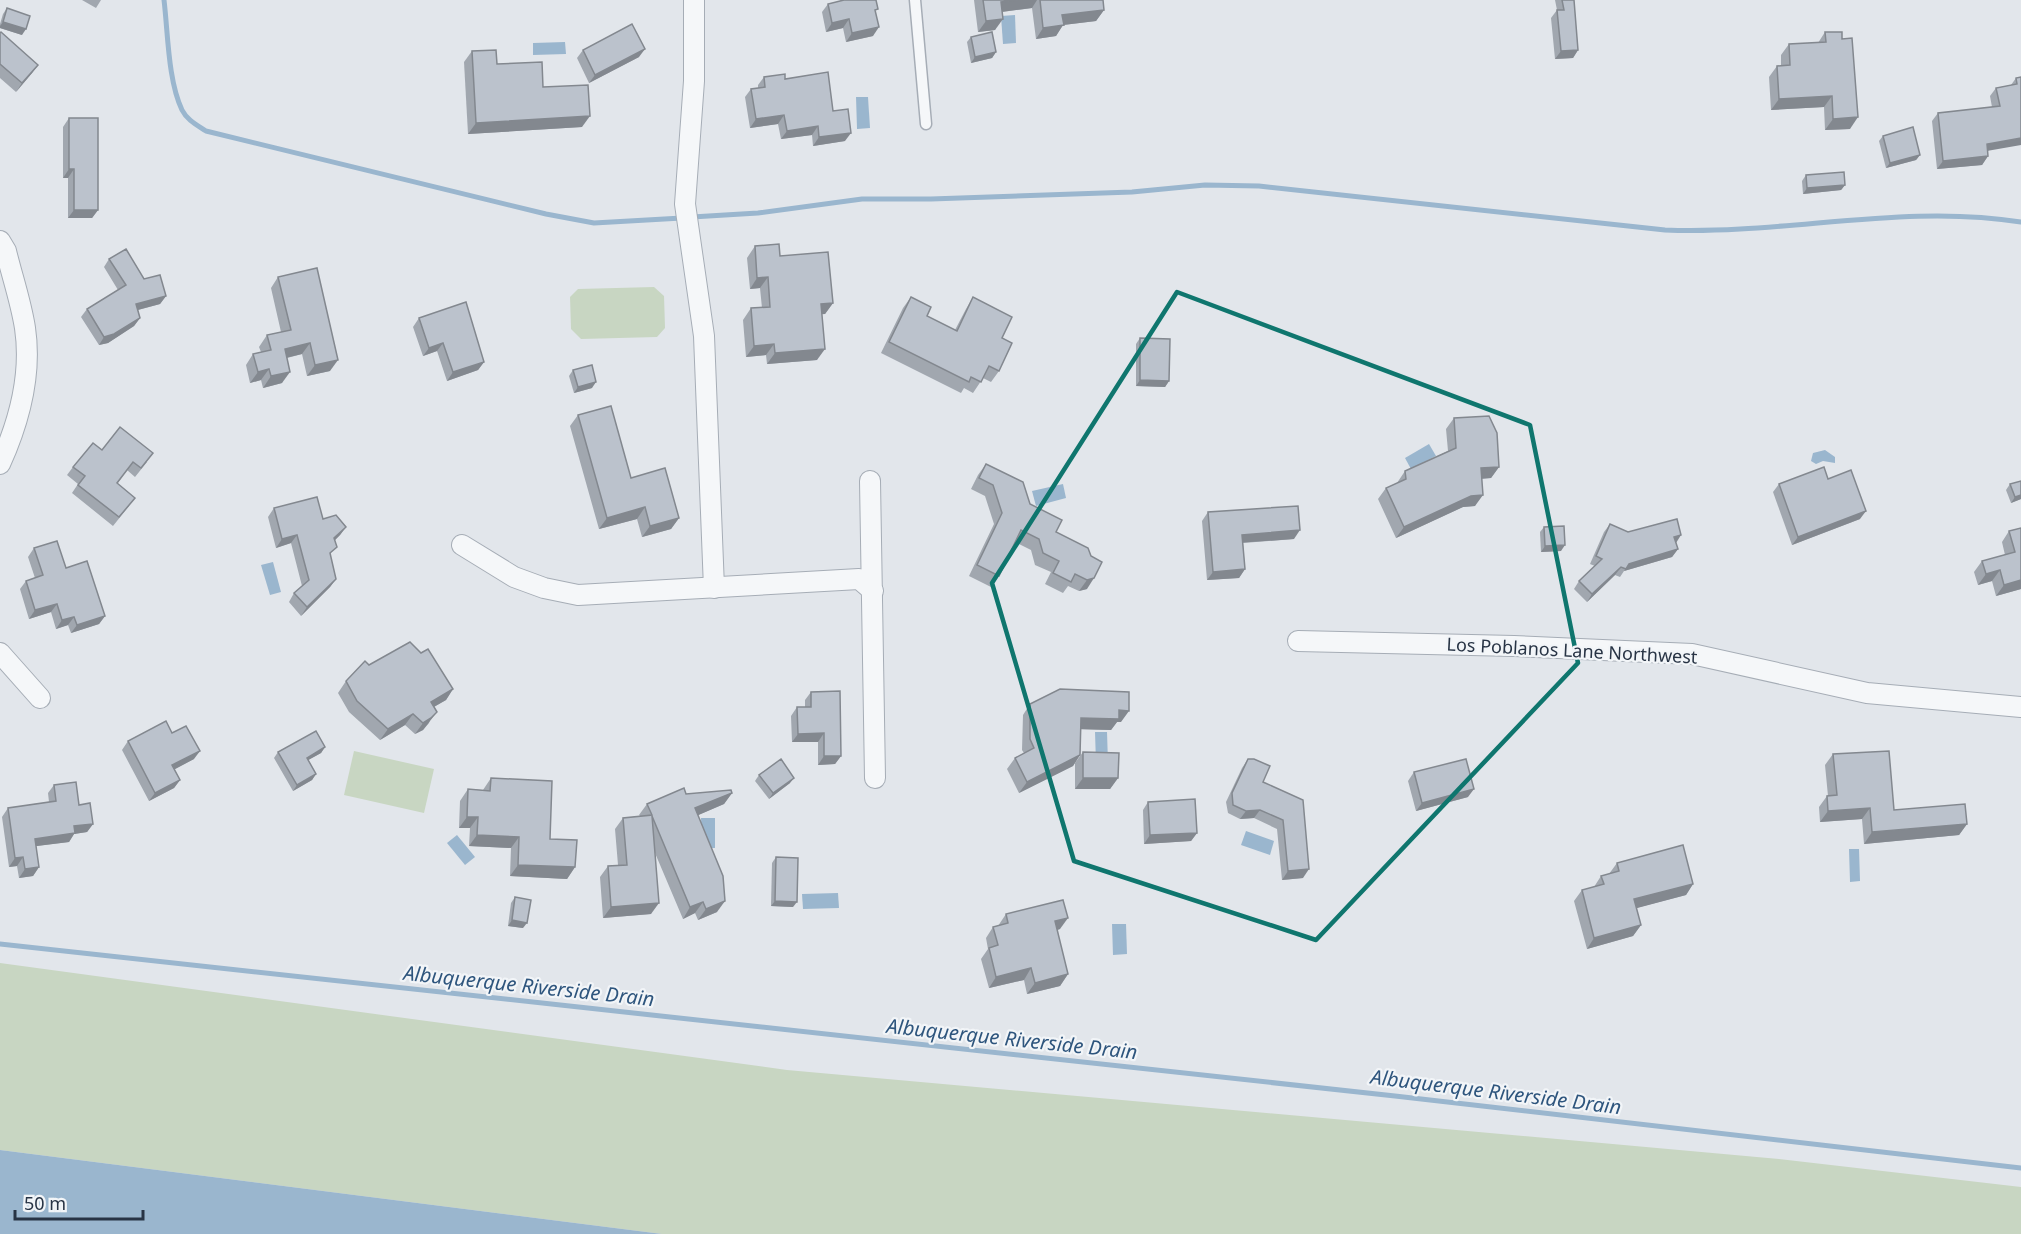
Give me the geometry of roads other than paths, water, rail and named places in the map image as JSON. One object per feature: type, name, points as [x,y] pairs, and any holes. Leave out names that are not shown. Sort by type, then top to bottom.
[{"type":"street","points":[[694,0],[694,81],[685,204],[704,336],[714,588]]},
{"type":"street","points":[[0,241],[6,250],[25,329],[26,383],[15,432],[0,464]]},
{"type":"street","points":[[870,481],[875,778]]},
{"type":"street","points":[[462,545],[514,577],[544,588],[578,595],[858,579],[873,591]]},
{"type":"street","name":"Los Poblanos Lane Northwest","points":[[1298,641],[1514,646],[1692,654],[1867,693],[2021,707]]},
{"type":"street","points":[[0,653],[40,698]]},
{"type":"lane","points":[[915,0],[926,124]]},
{"type":"water","points":[[1015,15],[1016,43],[1003,44],[1001,16]]},
{"type":"water","points":[[565,42],[566,54],[533,55],[533,43]]},
{"type":"water","points":[[856,97],[868,97],[870,128],[857,129]]},
{"type":"water","points":[[1429,444],[1436,456],[1411,469],[1405,458]]},
{"type":"water","points":[[1825,450],[1835,457],[1835,463],[1823,461],[1816,464],[1811,461],[1813,453]]},
{"type":"water","points":[[1063,484],[1066,498],[1036,506],[1032,491]]},
{"type":"water","points":[[273,562],[281,592],[270,595],[261,565]]},
{"type":"water","points":[[1095,732],[1107,732],[1108,763],[1096,763]]},
{"type":"water","points":[[701,818],[715,818],[715,848],[702,848]]},
{"type":"water","points":[[1246,831],[1274,841],[1270,855],[1241,845]]},
{"type":"water","points":[[457,835],[475,857],[465,865],[447,843]]},
{"type":"water","points":[[1849,849],[1859,849],[1860,881],[1850,882]]},
{"type":"water","points":[[838,893],[839,908],[803,909],[802,894]]},
{"type":"water","points":[[1112,924],[1126,924],[1127,954],[1113,955]]},
{"type":"water","points":[[0,1150],[662,1234],[0,1234]]},
{"type":"waterway","points":[[164,0],[169,56],[177,98],[187,117],[206,131],[546,214],[594,223],[682,218]]},
{"type":"waterway","points":[[692,217],[758,213],[862,199],[1132,192],[1205,185],[1259,186],[1665,230],[1754,228],[1932,216],[1977,217],[2021,222]]},
{"type":"waterway","name":"Albuquerque Riverside Drain","points":[[0,944],[1395,1096],[2021,1168]]}]
